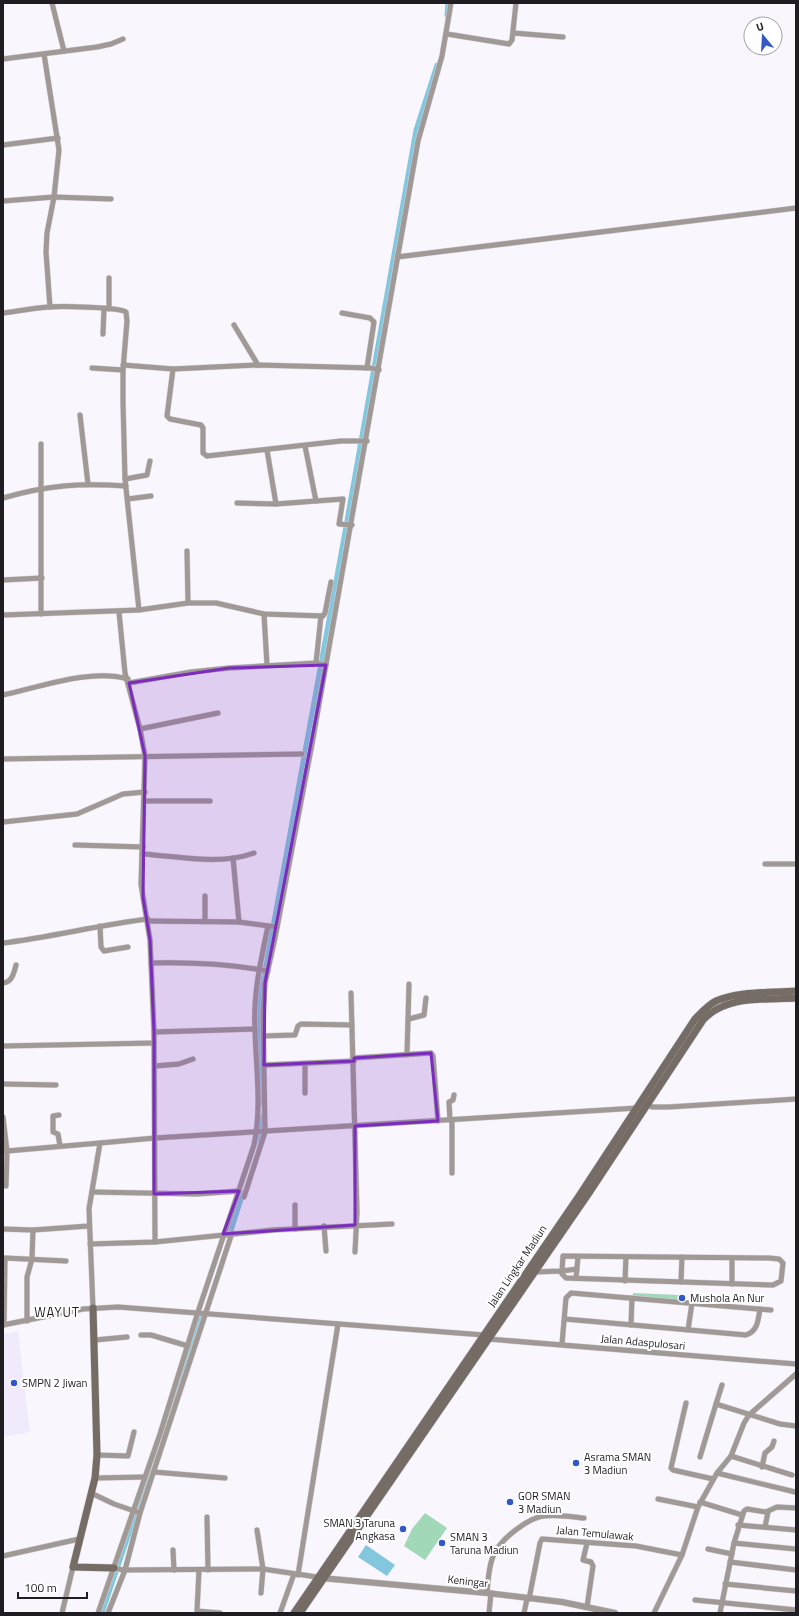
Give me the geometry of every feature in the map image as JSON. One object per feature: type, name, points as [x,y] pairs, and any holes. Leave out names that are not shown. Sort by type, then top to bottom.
[{"type":"main road","name":"Jalan Lingkar Madiun","points":[[486,1337],[534,1272],[695,1018],[706,1007],[716,1001],[728,997],[796,992]]},
{"type":"main road","name":"Jalan Lingkar Madiun","points":[[300,1613],[321,1578],[374,1500],[647,1104],[703,1020],[711,1011],[719,1006],[740,1001],[796,998]]},
{"type":"main road","points":[[93,1308],[97,1455],[95,1478],[73,1567],[114,1568]]},
{"type":"main road","name":"Jalan Lingkar Madiun","points":[[294,1613],[321,1578]]},
{"type":"street","points":[[52,3],[64,51]]},
{"type":"street","points":[[108,1613],[124,1570],[145,1477],[224,1234],[261,1132],[259,1122],[255,997],[264,970],[326,664],[365,440],[374,368],[397,258],[418,141],[447,34],[451,3]]},
{"type":"street","points":[[447,34],[506,44],[511,42],[516,3]]},
{"type":"street","points":[[513,33],[563,37]]},
{"type":"street","points":[[3,58],[44,54],[111,44],[123,39]]},
{"type":"street","points":[[44,54],[58,138],[59,158],[54,197],[47,233],[46,252],[50,307]]},
{"type":"street","points":[[3,145],[58,138]]},
{"type":"street","points":[[3,201],[54,197],[111,199]]},
{"type":"street","points":[[397,258],[796,208]]},
{"type":"street","points":[[103,334],[107,309],[109,278]]},
{"type":"street","points":[[3,313],[50,307],[122,310],[127,314],[123,368],[125,479],[139,610]]},
{"type":"street","points":[[342,314],[370,318],[374,322],[374,368]]},
{"type":"street","points":[[234,325],[258,365]]},
{"type":"street","points":[[92,368],[173,369],[258,365],[374,368]]},
{"type":"street","points":[[173,369],[167,416],[170,419],[201,425],[203,428],[203,453],[205,455],[365,440]]},
{"type":"street","points":[[80,414],[88,484]]},
{"type":"street","points":[[40,444],[42,578],[41,614]]},
{"type":"street","points":[[305,446],[316,502]]},
{"type":"street","points":[[267,450],[276,504]]},
{"type":"street","points":[[125,479],[148,475],[150,461]]},
{"type":"street","points":[[3,498],[41,488],[88,484],[126,486]]},
{"type":"street","points":[[128,499],[151,496]]},
{"type":"street","points":[[237,503],[276,504],[343,500],[340,524],[350,524]]},
{"type":"street","points":[[187,550],[188,603]]},
{"type":"street","points":[[3,580],[42,578]]},
{"type":"street","points":[[3,615],[119,612],[188,603],[216,603],[264,614],[321,616],[326,613],[331,582]]},
{"type":"street","points":[[119,612],[125,673],[140,729],[145,756],[141,884],[148,920],[154,1032],[155,1242]]},
{"type":"street","points":[[264,614],[267,665]]},
{"type":"street","points":[[317,663],[321,616]]},
{"type":"street","points":[[118,676],[128,681],[191,672],[267,665],[326,664]]},
{"type":"street","points":[[3,695],[70,679],[118,676],[125,673]]},
{"type":"street","points":[[140,729],[218,713]]},
{"type":"street","points":[[3,759],[302,754]]},
{"type":"street","points":[[3,822],[77,814],[123,794],[144,792]]},
{"type":"street","points":[[144,800],[210,801]]},
{"type":"street","points":[[75,845],[143,847]]},
{"type":"street","points":[[142,854],[190,859],[244,857],[254,853]]},
{"type":"street","points":[[233,858],[239,922]]},
{"type":"street","points":[[765,864],[796,864]]},
{"type":"street","points":[[205,896],[206,920]]},
{"type":"street","points":[[3,943],[38,939],[100,926],[148,920],[206,920],[239,922],[273,927]]},
{"type":"street","points":[[100,926],[101,947],[104,951],[128,947]]},
{"type":"street","points":[[244,1197],[261,1132],[264,1065],[264,970],[273,927]]},
{"type":"street","points":[[151,963],[191,962],[264,970]]},
{"type":"street","points":[[3,983],[8,982],[16,965]]},
{"type":"street","points":[[407,1055],[409,984]]},
{"type":"street","points":[[351,994],[357,1212],[355,1225],[355,1252]]},
{"type":"street","points":[[409,1019],[424,1015],[426,998]]},
{"type":"street","points":[[263,1036],[295,1035],[298,1026],[302,1024],[352,1025]]},
{"type":"street","points":[[154,1032],[255,1029]]},
{"type":"street","points":[[3,1046],[154,1043]]},
{"type":"street","points":[[264,1065],[304,1064],[430,1052],[432,1054],[438,1121]]},
{"type":"street","points":[[155,1066],[179,1064],[192,1059]]},
{"type":"street","points":[[304,1064],[305,1093]]},
{"type":"street","points":[[3,1084],[56,1085]]},
{"type":"street","points":[[452,1173],[451,1120],[449,1102],[453,1100],[454,1095]]},
{"type":"street","points":[[647,1104],[652,1107],[669,1107],[796,1099]]},
{"type":"street","points":[[5,1151],[155,1138],[637,1108]]},
{"type":"street","points":[[59,1115],[53,1116],[53,1132],[58,1134],[60,1146]]},
{"type":"street","points":[[3,1117],[6,1186]]},
{"type":"street","points":[[93,1308],[89,1210],[100,1143]]},
{"type":"street","points":[[92,1192],[196,1194],[239,1191]]},
{"type":"street","points":[[295,1205],[295,1229]]},
{"type":"street","points":[[90,1244],[155,1242],[232,1233],[324,1226],[392,1224]]},
{"type":"street","points":[[3,1230],[33,1230],[89,1226]]},
{"type":"street","points":[[324,1226],[326,1251]]},
{"type":"street","points":[[27,1321],[27,1277],[32,1259],[33,1230]]},
{"type":"street","points":[[98,1613],[136,1512],[154,1472],[232,1233]]},
{"type":"street","points":[[3,1325],[5,1259],[8,1256],[66,1261]]},
{"type":"street","points":[[563,1256],[578,1257],[779,1259],[783,1263],[780,1281],[776,1284],[732,1284],[566,1278],[562,1271],[563,1256]]},
{"type":"street","points":[[576,1278],[578,1257]]},
{"type":"street","points":[[625,1280],[626,1257]]},
{"type":"street","points":[[681,1282],[682,1257]]},
{"type":"street","points":[[732,1258],[732,1284]]},
{"type":"street","points":[[534,1272],[577,1269]]},
{"type":"street","points":[[562,1344],[566,1298],[571,1293],[771,1310]]},
{"type":"street","points":[[631,1325],[632,1298]]},
{"type":"street","points":[[688,1330],[692,1303]]},
{"type":"street","name":"Jalan Adaspulosari","points":[[3,1325],[93,1308],[118,1307],[198,1312],[796,1364]]},
{"type":"street","points":[[564,1319],[749,1334],[756,1327],[760,1309]]},
{"type":"street","points":[[280,1613],[296,1574],[338,1324]]},
{"type":"street","points":[[140,1335],[151,1334],[188,1346]]},
{"type":"street","points":[[95,1340],[127,1337]]},
{"type":"street","points":[[654,1613],[682,1555],[699,1504],[717,1472],[731,1456],[744,1423],[749,1415],[796,1374]]},
{"type":"street","points":[[700,1457],[722,1385]]},
{"type":"street","points":[[686,1403],[671,1468],[673,1470],[713,1479]]},
{"type":"street","points":[[716,1404],[749,1415],[796,1426]]},
{"type":"street","points":[[97,1455],[128,1456],[134,1432]]},
{"type":"street","points":[[762,1467],[765,1453],[772,1447],[774,1441]]},
{"type":"street","points":[[731,1456],[792,1476]]},
{"type":"street","points":[[154,1472],[225,1478]]},
{"type":"street","points":[[717,1472],[795,1492]]},
{"type":"street","points":[[95,1478],[145,1477]]},
{"type":"street","points":[[91,1493],[136,1512]]},
{"type":"street","points":[[658,1499],[699,1504],[742,1515]]},
{"type":"street","points":[[720,1613],[738,1525],[742,1515],[747,1509],[768,1512],[777,1507],[796,1508]]},
{"type":"street","points":[[765,1527],[768,1512]]},
{"type":"street","points":[[489,1613],[489,1593],[493,1556],[500,1542],[523,1525],[545,1516],[584,1518]]},
{"type":"street","points":[[207,1517],[208,1570]]},
{"type":"street","points":[[738,1525],[796,1530]]},
{"type":"street","points":[[257,1530],[263,1569],[261,1593]]},
{"type":"street","points":[[3,1556],[79,1539]]},
{"type":"street","name":"Jalan Temulawak","points":[[528,1599],[542,1539],[636,1546],[682,1555]]},
{"type":"street","points":[[587,1543],[583,1560],[591,1562],[593,1566],[587,1607]]},
{"type":"street","points":[[734,1543],[796,1550]]},
{"type":"street","points":[[708,1549],[732,1554]]},
{"type":"street","points":[[173,1550],[174,1570]]},
{"type":"street","points":[[730,1562],[796,1570]]},
{"type":"street","points":[[62,1613],[73,1567]]},
{"type":"street","points":[[114,1568],[124,1570],[263,1569],[321,1578]]},
{"type":"street","points":[[199,1570],[197,1611],[220,1613]]},
{"type":"street","name":"Keningar","points":[[321,1578],[489,1593],[587,1607],[615,1613]]},
{"type":"street","points":[[725,1584],[796,1591]]},
{"type":"street","points":[[524,1613],[528,1599]]},
{"type":"street","points":[[695,1600],[796,1610]]},
{"type":"highlighted area","points":[[326,665],[265,983],[264,1065],[354,1061],[354,1058],[431,1053],[438,1121],[355,1126],[355,1225],[223,1234],[239,1191],[154,1194],[154,1032],[150,940],[143,898],[145,756],[129,683],[229,668]]},
{"type":"shaded area","name":"SMPN 2 Jiwan","points":[[18,1331],[30,1432],[3,1437],[3,1335]]},
{"type":"green space","points":[[633,1293],[679,1295],[679,1300],[633,1297]]},
{"type":"green space","points":[[425,1513],[447,1528],[425,1560],[404,1546],[412,1529]]},
{"type":"water","points":[[366,1545],[395,1565],[387,1576],[358,1557]]},
{"type":"waterway","points":[[447,15],[448,3]]},
{"type":"waterway","points":[[262,1104],[259,1033],[260,998],[345,532],[416,130],[437,65]]},
{"type":"waterway","points":[[260,1142],[263,1116]]},
{"type":"waterway","points":[[229,1237],[243,1193]]},
{"type":"waterway","points":[[163,1432],[203,1314]]},
{"type":"waterway","points":[[102,1613],[157,1451]]},
{"type":"place","name":"Mushola An Nur","points":[[682,1298]]},
{"type":"place","name":"SMPN 2 Jiwan","points":[[14,1383]]},
{"type":"place","name":"Asrama SMAN 3 Madiun","points":[[576,1463]]},
{"type":"place","name":"GOR SMAN 3 Madiun","points":[[510,1502]]},
{"type":"place","name":"SMAN 3 Taruna Angkasa","points":[[403,1529]]},
{"type":"place","name":"SMAN 3 Taruna Madiun","points":[[442,1543]]},
{"type":"district","name":"WAYUT","points":[[57,1312]]}]
